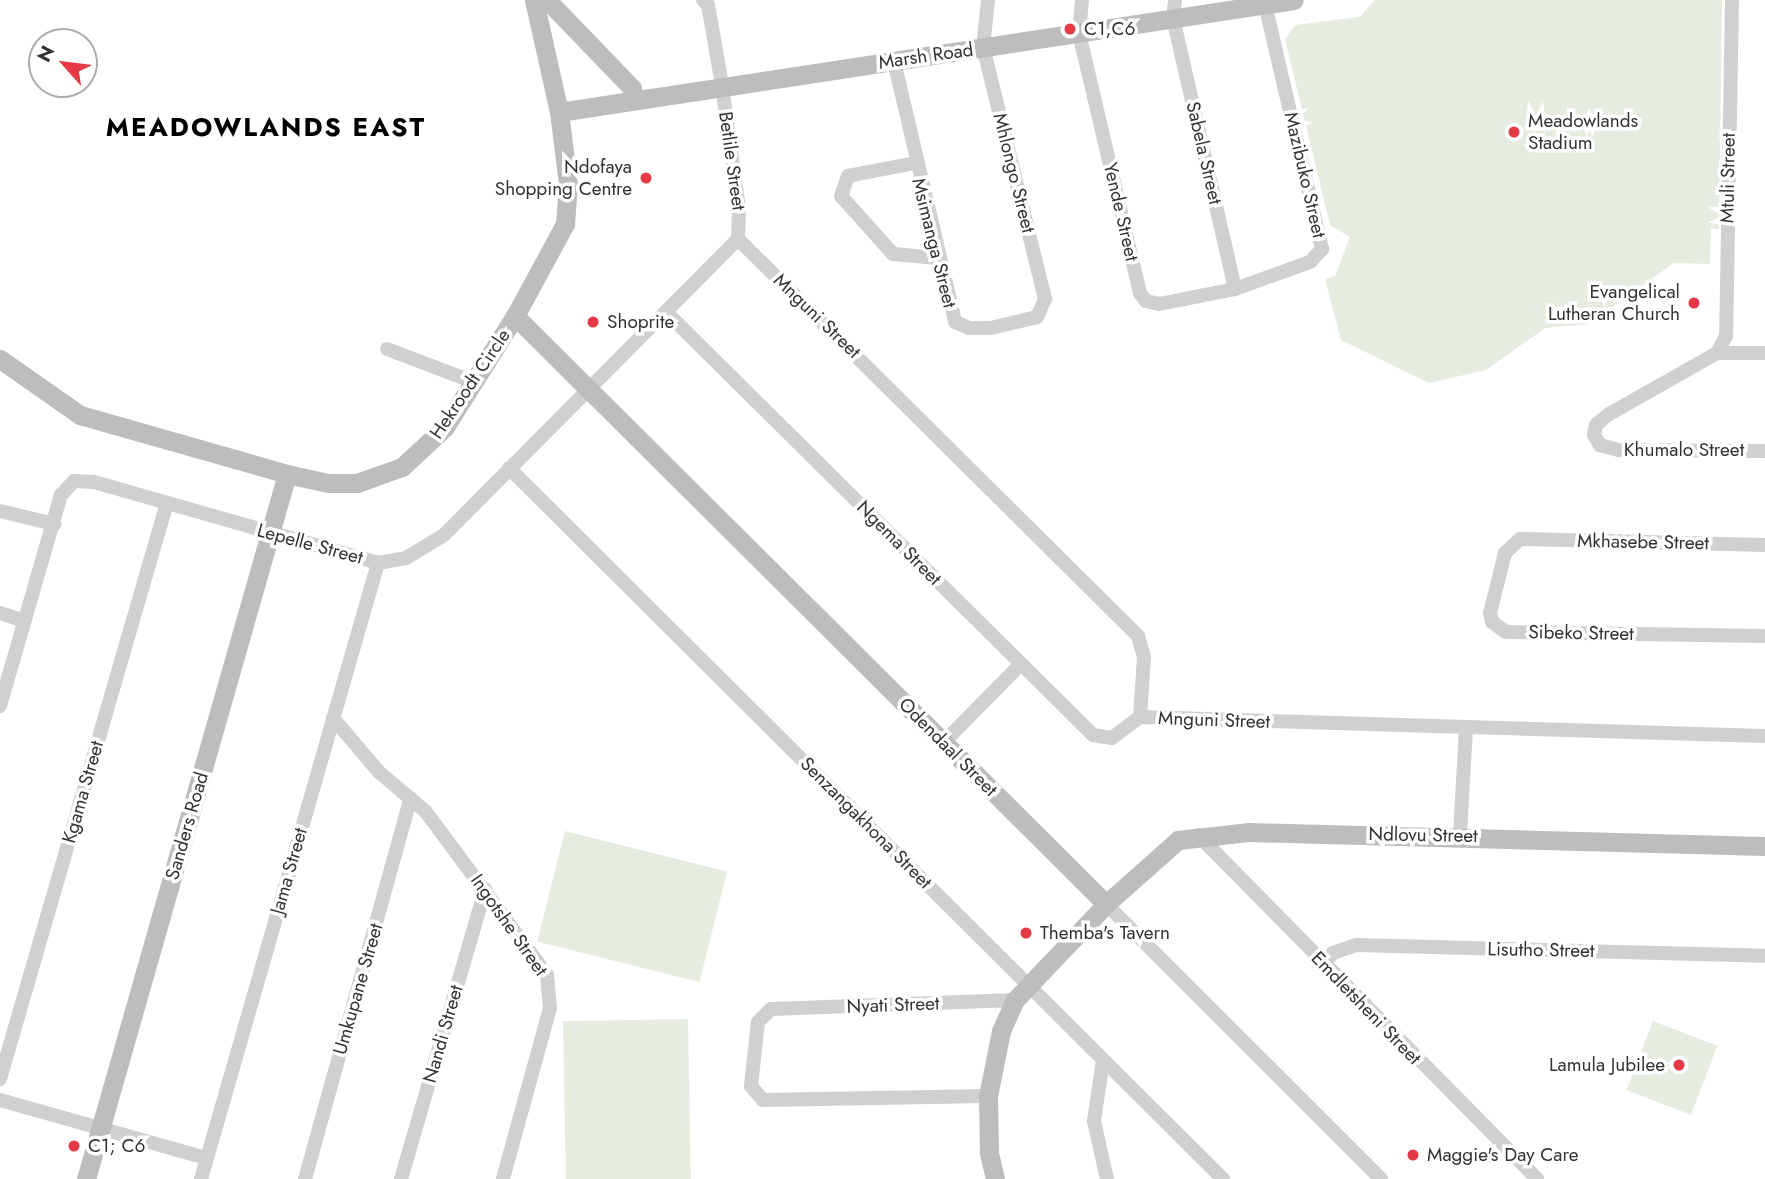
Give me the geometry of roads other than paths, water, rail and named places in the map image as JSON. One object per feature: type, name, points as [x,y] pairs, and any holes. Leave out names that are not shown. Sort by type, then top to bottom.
[{"type":"street","name":"Hekroodt Circle","points":[[0,359],[80,415],[287,474],[340,484],[386,475],[434,440],[515,316],[557,241],[567,214],[559,112],[534,0]]},
{"type":"street","points":[[547,0],[632,88],[634,100]]},
{"type":"street","name":"Mhlongo Street","points":[[988,0],[983,47],[1045,299]]},
{"type":"street","points":[[1079,33],[1082,0]]},
{"type":"street","name":"Marsh Road","points":[[559,112],[722,85],[1079,33],[1174,9],[1265,5],[1292,0]]},
{"type":"street","name":"Mtuli Street","points":[[1717,353],[1727,329],[1732,0]]},
{"type":"street","name":"Betlile Street","points":[[588,389],[738,239],[739,208],[709,2]]},
{"type":"street","name":"Mazibuko Street","points":[[1235,289],[1310,262],[1322,249],[1265,5]]},
{"type":"street","name":"Sabela Street","points":[[1174,9],[1235,289]]},
{"type":"street","name":"Yende Street","points":[[1079,33],[1141,296],[1159,304],[1235,289]]},
{"type":"street","points":[[601,56],[665,95]]},
{"type":"street","name":"Msimanga Street","points":[[894,61],[915,163],[952,316],[961,326],[990,328],[1032,319],[1043,310],[1045,299]]},
{"type":"street","points":[[915,163],[848,176],[841,196],[893,254],[937,258]]},
{"type":"street","name":"Mnguni Street","points":[[738,239],[1138,636],[1144,657],[1140,717],[1765,736]]},
{"type":"street","name":"Ngema Street","points":[[666,312],[1020,665],[1099,738],[1119,734],[1140,717]]},
{"type":"street","name":"Odendaal Street","points":[[515,316],[1381,1179]]},
{"type":"street","points":[[387,349],[474,382]]},
{"type":"street","points":[[1717,353],[1765,353]]},
{"type":"street","name":"Khumalo Street","points":[[1717,353],[1609,414],[1596,425],[1595,438],[1605,447],[1619,450],[1765,451]]},
{"type":"street","name":"Lepelle Street","points":[[54,524],[61,495],[74,481],[83,481],[378,563],[424,550],[588,389]]},
{"type":"street","name":"Senzangakhona Street","points":[[509,468],[1223,1179]]},
{"type":"street","name":"Sanders Road","points":[[86,1179],[287,474]]},
{"type":"street","name":"Kgama Street","points":[[0,1079],[166,506]]},
{"type":"street","points":[[0,511],[54,524],[0,706]]},
{"type":"street","name":"Mkhasebe Street","points":[[1520,540],[1765,545]]},
{"type":"street","name":"Sibeko Street","points":[[1520,540],[1505,553],[1490,608],[1492,622],[1506,632],[1765,636]]},
{"type":"street","name":"Jama Street","points":[[201,1179],[378,563]]},
{"type":"street","points":[[0,613],[24,621]]},
{"type":"street","points":[[943,743],[1020,665]]},
{"type":"street","name":"Ingotshe Street","points":[[333,718],[379,772],[411,798],[485,888],[547,975],[551,996],[503,1179]]},
{"type":"street","points":[[1460,835],[1466,728]]},
{"type":"street","name":"Umkupane Street","points":[[305,1179],[411,798]]},
{"type":"street","name":"Ndlovu Street","points":[[995,1179],[989,1152],[988,1096],[1001,1031],[1015,1000],[1106,904],[1163,850],[1198,835],[1460,835],[1765,846]]},
{"type":"street","name":"Emdletsheni Street","points":[[1198,835],[1537,1179]]},
{"type":"street","name":"Nandi Street","points":[[401,1179],[485,888]]},
{"type":"street","name":"Lisutho Street","points":[[1323,964],[1333,954],[1356,945],[1765,956]]},
{"type":"street","name":"Nyati Street","points":[[988,1096],[771,1102],[757,1097],[751,1086],[758,1022],[771,1009],[1015,1000]]},
{"type":"street","points":[[1103,1060],[1094,1121],[1107,1179]]},
{"type":"street","points":[[0,1100],[206,1157]]},
{"type":"place","name":"C1,C6","points":[[1070,29]]},
{"type":"place","name":"Meadowlands Stadium","points":[[1514,132]]},
{"type":"place","name":"Ndofaya Shopping Centre","points":[[646,178]]},
{"type":"place","name":"Evangelical Lutheran Church","points":[[1694,303]]},
{"type":"place","name":"Shoprite","points":[[593,322]]},
{"type":"place","name":"Themba's Tavern","points":[[1026,933]]},
{"type":"place","name":"Lamula Jubilee","points":[[1679,1065]]},
{"type":"place","name":"C1; C6","points":[[74,1146]]},
{"type":"place","name":"Maggie's Day Care","points":[[1413,1155]]},
{"type":"district","name":"MEADOWLANDS EAST","points":[[266,128]]}]
